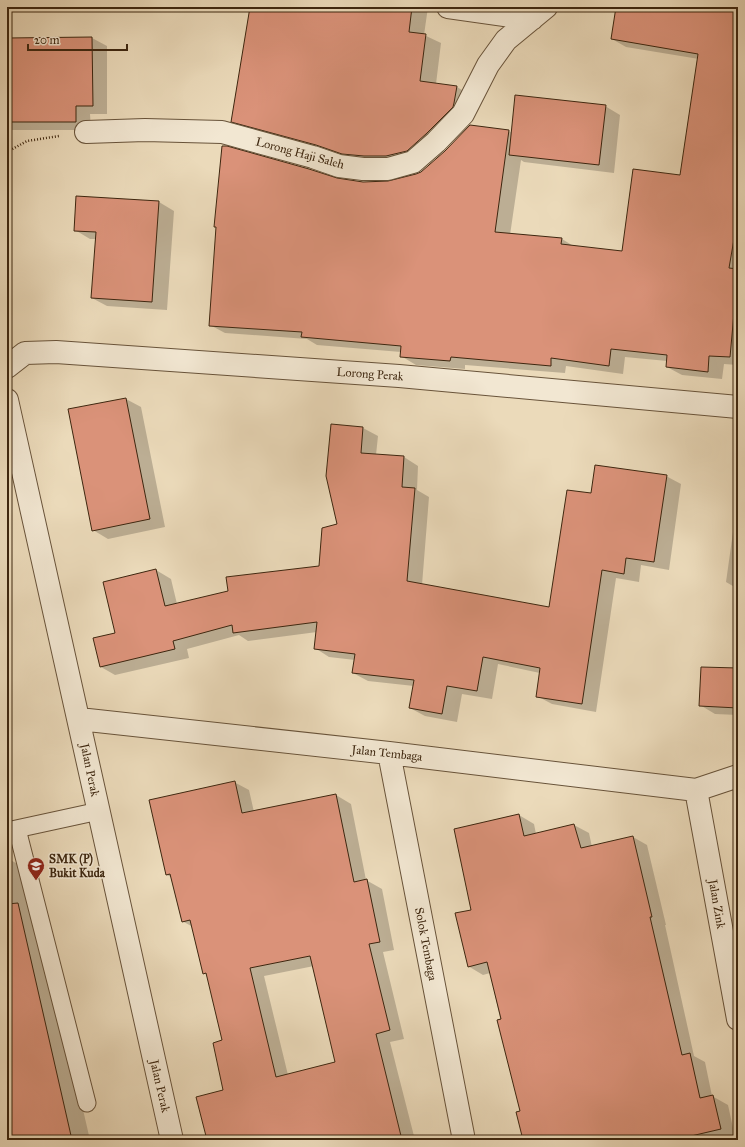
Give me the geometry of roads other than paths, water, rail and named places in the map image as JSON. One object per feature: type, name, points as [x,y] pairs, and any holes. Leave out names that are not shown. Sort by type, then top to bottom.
[{"type":"street","points":[[448,7],[539,13]]},
{"type":"street","name":"Lorong Haji Saleh","points":[[86,132],[145,130],[222,132],[314,157],[339,166],[363,169],[388,169],[413,162],[436,142],[463,114],[488,65],[506,40],[539,13]]},
{"type":"street","name":"Lorong Perak","points":[[7,367],[25,353],[63,352],[399,376],[738,407]]},
{"type":"street","name":"Jalan Perak","points":[[7,400],[172,1140]]},
{"type":"street","name":"Jalan Tembaga","points":[[78,720],[389,753],[696,790]]},
{"type":"street","name":"Solok Tembaga","points":[[389,753],[463,1135]]},
{"type":"street","points":[[696,790],[738,776]]},
{"type":"street","name":"Jalan Zink","points":[[696,790],[738,1019]]},
{"type":"lane","points":[[87,1103],[12,830],[98,811]]},
{"type":"place","name":"SMK (P) Bukit Kuda","points":[[36,881]]}]
